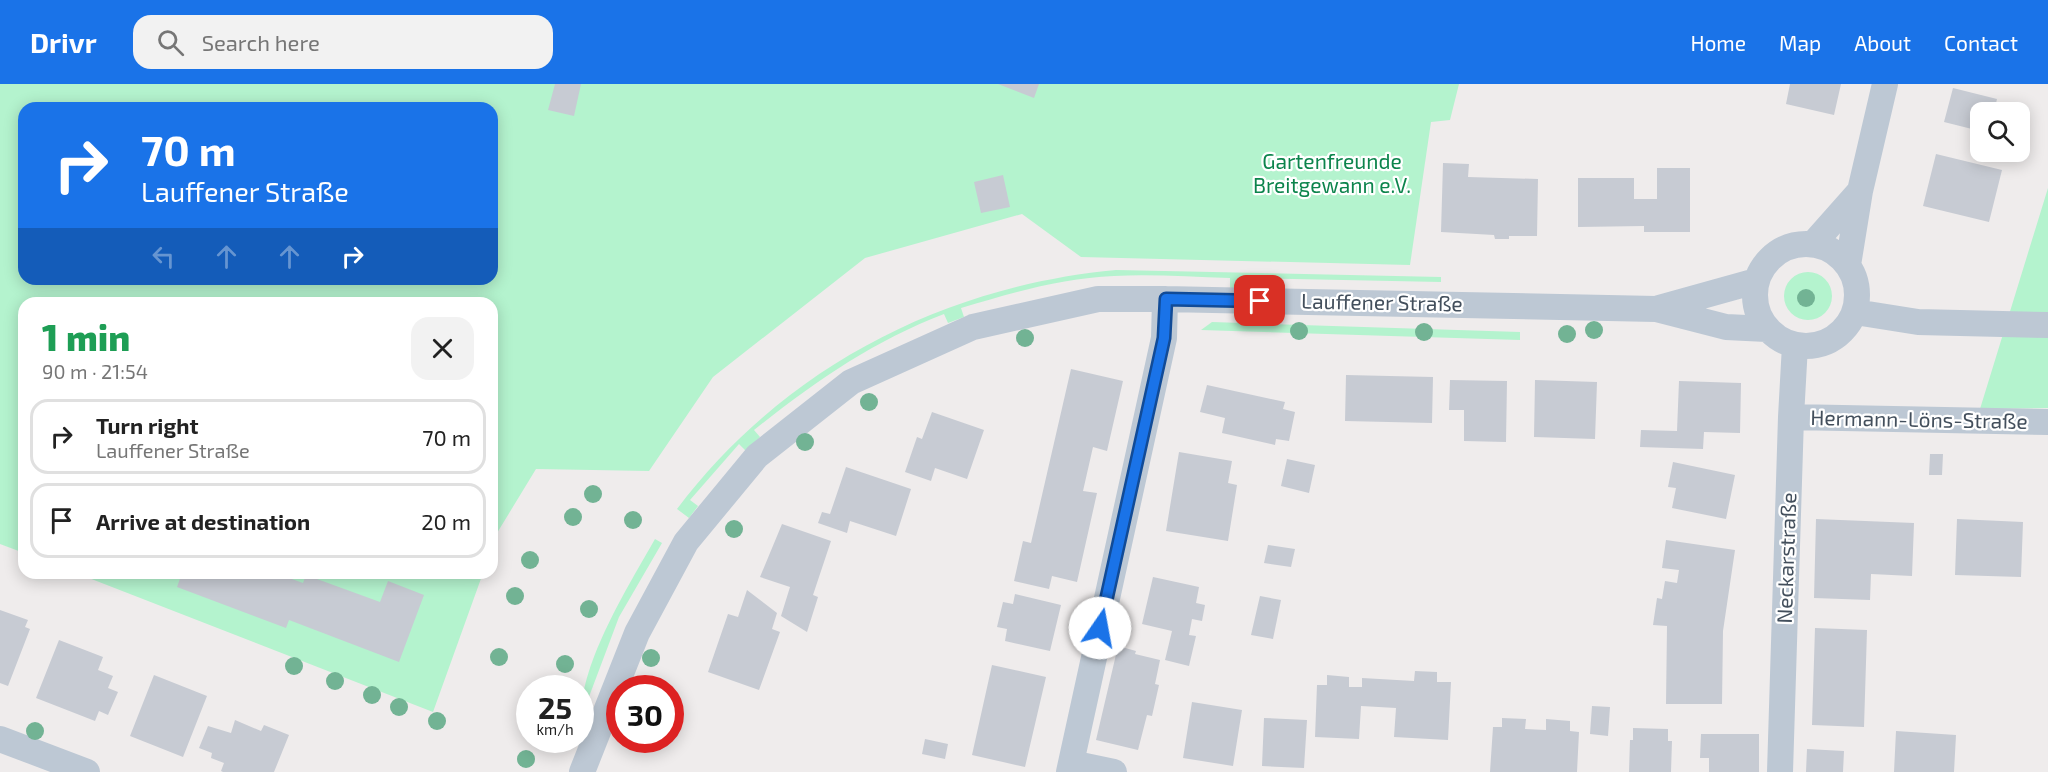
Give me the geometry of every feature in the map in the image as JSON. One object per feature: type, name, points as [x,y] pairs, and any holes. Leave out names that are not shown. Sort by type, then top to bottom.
[{"type":"street","points":[[1848,265],[1860,191],[1885,84]]},
{"type":"street","points":[[1813,244],[1860,191]]},
{"type":"street","points":[[1813,244],[1827,247],[1848,265],[1857,288],[1855,312],[1845,328],[1831,339],[1814,346],[1795,345],[1780,339],[1767,329],[1758,314],[1755,298],[1756,281],[1768,260],[1788,246],[1813,244]]},
{"type":"street","name":"Lauffener Straße","points":[[1656,309],[1756,281]]},
{"type":"street","name":"Lauffener Straße","points":[[582,772],[637,633],[686,542],[757,456],[851,382],[973,327],[1098,299],[1166,299],[1656,309],[1726,327],[1767,329]]},
{"type":"street","points":[[1114,772],[1070,767],[1164,338],[1166,299]]},
{"type":"street","points":[[1855,312],[1918,322],[2048,325]]},
{"type":"street","name":"Neckarstraße","points":[[1780,772],[1795,345]]},
{"type":"street","name":"Hermann-Löns-Straße","points":[[1791,417],[2048,422]]},
{"type":"street","points":[[0,739],[87,772]]},
{"type":"green space","name":"Gartenfreunde Breitgewann e.V.","points":[[0,84],[1459,84],[1450,120],[1431,122],[1410,265],[1081,257],[1022,214],[865,258],[713,377],[649,471],[536,469],[498,531],[498,297],[18,297],[18,551],[0,544]]},
{"type":"green space","points":[[2048,188],[2048,408],[1980,409]]},
{"type":"green space","points":[[1116,270],[1441,277],[1441,282],[1242,278],[1242,288],[1230,288],[1230,278],[1114,276],[1056,283],[980,302],[961,308],[964,317],[948,323],[944,314],[893,337],[821,380],[754,430],[760,437],[746,451],[739,444],[690,500],[698,506],[689,518],[677,509],[719,459],[766,415],[816,376],[871,343],[929,316],[989,294],[1052,279]]},
{"type":"green space","points":[[1803,272],[1813,272],[1825,279],[1832,291],[1832,301],[1825,313],[1813,320],[1803,320],[1788,309],[1784,301],[1784,291],[1795,276]]},
{"type":"green space","points":[[1212,322],[1520,332],[1520,340],[1201,330]]},
{"type":"green space","points":[[655,539],[662,543],[619,617],[594,683],[594,675],[588,674],[619,602]]},
{"type":"green space","points":[[91,579],[481,579],[433,712]]},
{"type":"building","points":[[555,84],[581,84],[574,116],[548,110]]},
{"type":"building","points":[[998,84],[1039,84],[1034,98]]},
{"type":"building","points":[[1790,84],[1841,84],[1834,115],[1786,104]]},
{"type":"building","points":[[1953,88],[1997,99],[1996,102],[1970,102],[1970,128],[1944,122]]},
{"type":"building","points":[[1936,154],[2002,170],[1989,222],[1923,206]]},
{"type":"building","points":[[1443,163],[1469,164],[1468,177],[1538,179],[1537,236],[1509,236],[1509,239],[1495,239],[1494,235],[1441,232]]},
{"type":"building","points":[[1657,168],[1690,168],[1690,232],[1644,232],[1644,226],[1578,227],[1578,178],[1634,178],[1634,199],[1657,199]]},
{"type":"building","points":[[1003,175],[1010,207],[981,213],[974,182]]},
{"type":"building","points":[[1071,369],[1123,381],[1107,451],[1093,447],[1083,491],[1097,493],[1077,582],[1052,576],[1049,589],[1014,581],[1023,541],[1031,543]]},
{"type":"building","points":[[1346,375],[1433,377],[1432,423],[1345,421]]},
{"type":"building","points":[[1450,380],[1507,381],[1506,442],[1464,441],[1464,410],[1449,410]]},
{"type":"building","points":[[1535,380],[1597,382],[1595,439],[1534,437]]},
{"type":"building","points":[[1679,381],[1741,383],[1740,433],[1704,432],[1703,449],[1640,447],[1641,430],[1677,431]]},
{"type":"building","points":[[1207,385],[1285,402],[1283,409],[1295,412],[1289,441],[1276,439],[1275,445],[1222,433],[1225,418],[1200,412]]},
{"type":"building","points":[[932,412],[984,430],[967,479],[935,468],[931,481],[905,472],[917,437],[922,439]]},
{"type":"building","points":[[1179,452],[1232,461],[1228,483],[1237,485],[1228,541],[1166,531]]},
{"type":"building","points":[[1930,454],[1943,454],[1942,475],[1929,475]]},
{"type":"building","points":[[1287,459],[1315,465],[1309,493],[1281,486]]},
{"type":"building","points":[[1673,462],[1735,475],[1726,519],[1672,508],[1676,488],[1668,487]]},
{"type":"building","points":[[846,467],[911,489],[896,536],[850,521],[847,533],[818,523],[822,512],[830,514]]},
{"type":"building","points":[[1816,519],[1914,523],[1912,576],[1871,574],[1870,600],[1814,598]]},
{"type":"building","points":[[1957,519],[2023,522],[2021,577],[1955,575]]},
{"type":"building","points":[[782,524],[831,541],[813,595],[818,597],[807,632],[781,616],[790,587],[760,577]]},
{"type":"building","points":[[1666,540],[1735,550],[1723,631],[1722,704],[1666,704],[1667,626],[1653,625],[1657,598],[1662,599],[1665,581],[1677,583],[1679,570],[1662,568]]},
{"type":"building","points":[[1268,545],[1295,549],[1291,567],[1264,563]]},
{"type":"building","points":[[1153,577],[1199,587],[1196,603],[1205,605],[1202,621],[1192,619],[1189,635],[1196,636],[1189,666],[1165,660],[1172,631],[1142,624]]},
{"type":"building","points":[[180,579],[292,579],[303,583],[304,579],[317,579],[380,602],[388,581],[424,595],[399,662],[289,620],[286,628],[177,587]]},
{"type":"building","points":[[747,590],[777,613],[772,629],[780,632],[759,690],[708,672],[728,614],[738,617]]},
{"type":"building","points":[[1015,594],[1061,605],[1050,651],[1005,641],[1007,629],[997,627],[1003,602],[1013,604]]},
{"type":"building","points":[[1260,596],[1281,600],[1273,639],[1251,635]]},
{"type":"building","points":[[0,610],[28,620],[25,627],[30,629],[8,686],[0,683]]},
{"type":"building","points":[[1815,628],[1867,630],[1864,727],[1812,725]]},
{"type":"building","points":[[59,640],[103,657],[98,670],[113,676],[108,688],[118,692],[108,715],[99,711],[95,721],[36,698]]},
{"type":"building","points":[[1118,646],[1136,651],[1135,654],[1160,660],[1155,684],[1159,685],[1152,716],[1147,715],[1138,750],[1096,740]]},
{"type":"building","points":[[992,665],[1046,677],[1025,767],[972,755]]},
{"type":"building","points":[[1415,671],[1437,672],[1437,682],[1451,682],[1448,740],[1394,737],[1396,708],[1361,706],[1359,739],[1315,737],[1317,685],[1327,685],[1327,675],[1349,677],[1349,687],[1362,687],[1362,678],[1414,681]]},
{"type":"building","points":[[154,675],[207,696],[183,757],[130,736]]},
{"type":"building","points":[[1192,702],[1242,710],[1233,766],[1183,758]]},
{"type":"building","points":[[1592,706],[1610,707],[1608,736],[1590,734]]},
{"type":"building","points":[[1264,718],[1307,720],[1304,768],[1262,766]]},
{"type":"building","points":[[1502,718],[1526,719],[1525,729],[1546,730],[1546,719],[1570,721],[1570,731],[1579,732],[1577,772],[1490,772],[1493,727],[1502,727]]},
{"type":"building","points":[[235,720],[261,731],[264,725],[289,735],[274,772],[223,772],[221,771],[224,763],[211,758],[212,753],[199,748],[208,726],[231,733]]},
{"type":"building","points":[[1633,728],[1668,729],[1668,741],[1672,741],[1671,772],[1629,772],[1630,740],[1633,740]]},
{"type":"building","points":[[1896,731],[1956,735],[1954,772],[1894,772]]},
{"type":"building","points":[[1701,734],[1759,734],[1759,772],[1709,772],[1709,758],[1700,758]]},
{"type":"building","points":[[925,739],[948,744],[945,759],[922,754]]},
{"type":"building","points":[[1807,749],[1844,751],[1843,772],[1806,772]]},
{"type":"route","points":[[1100,628],[1164,338],[1166,299],[1260,301]]}]
